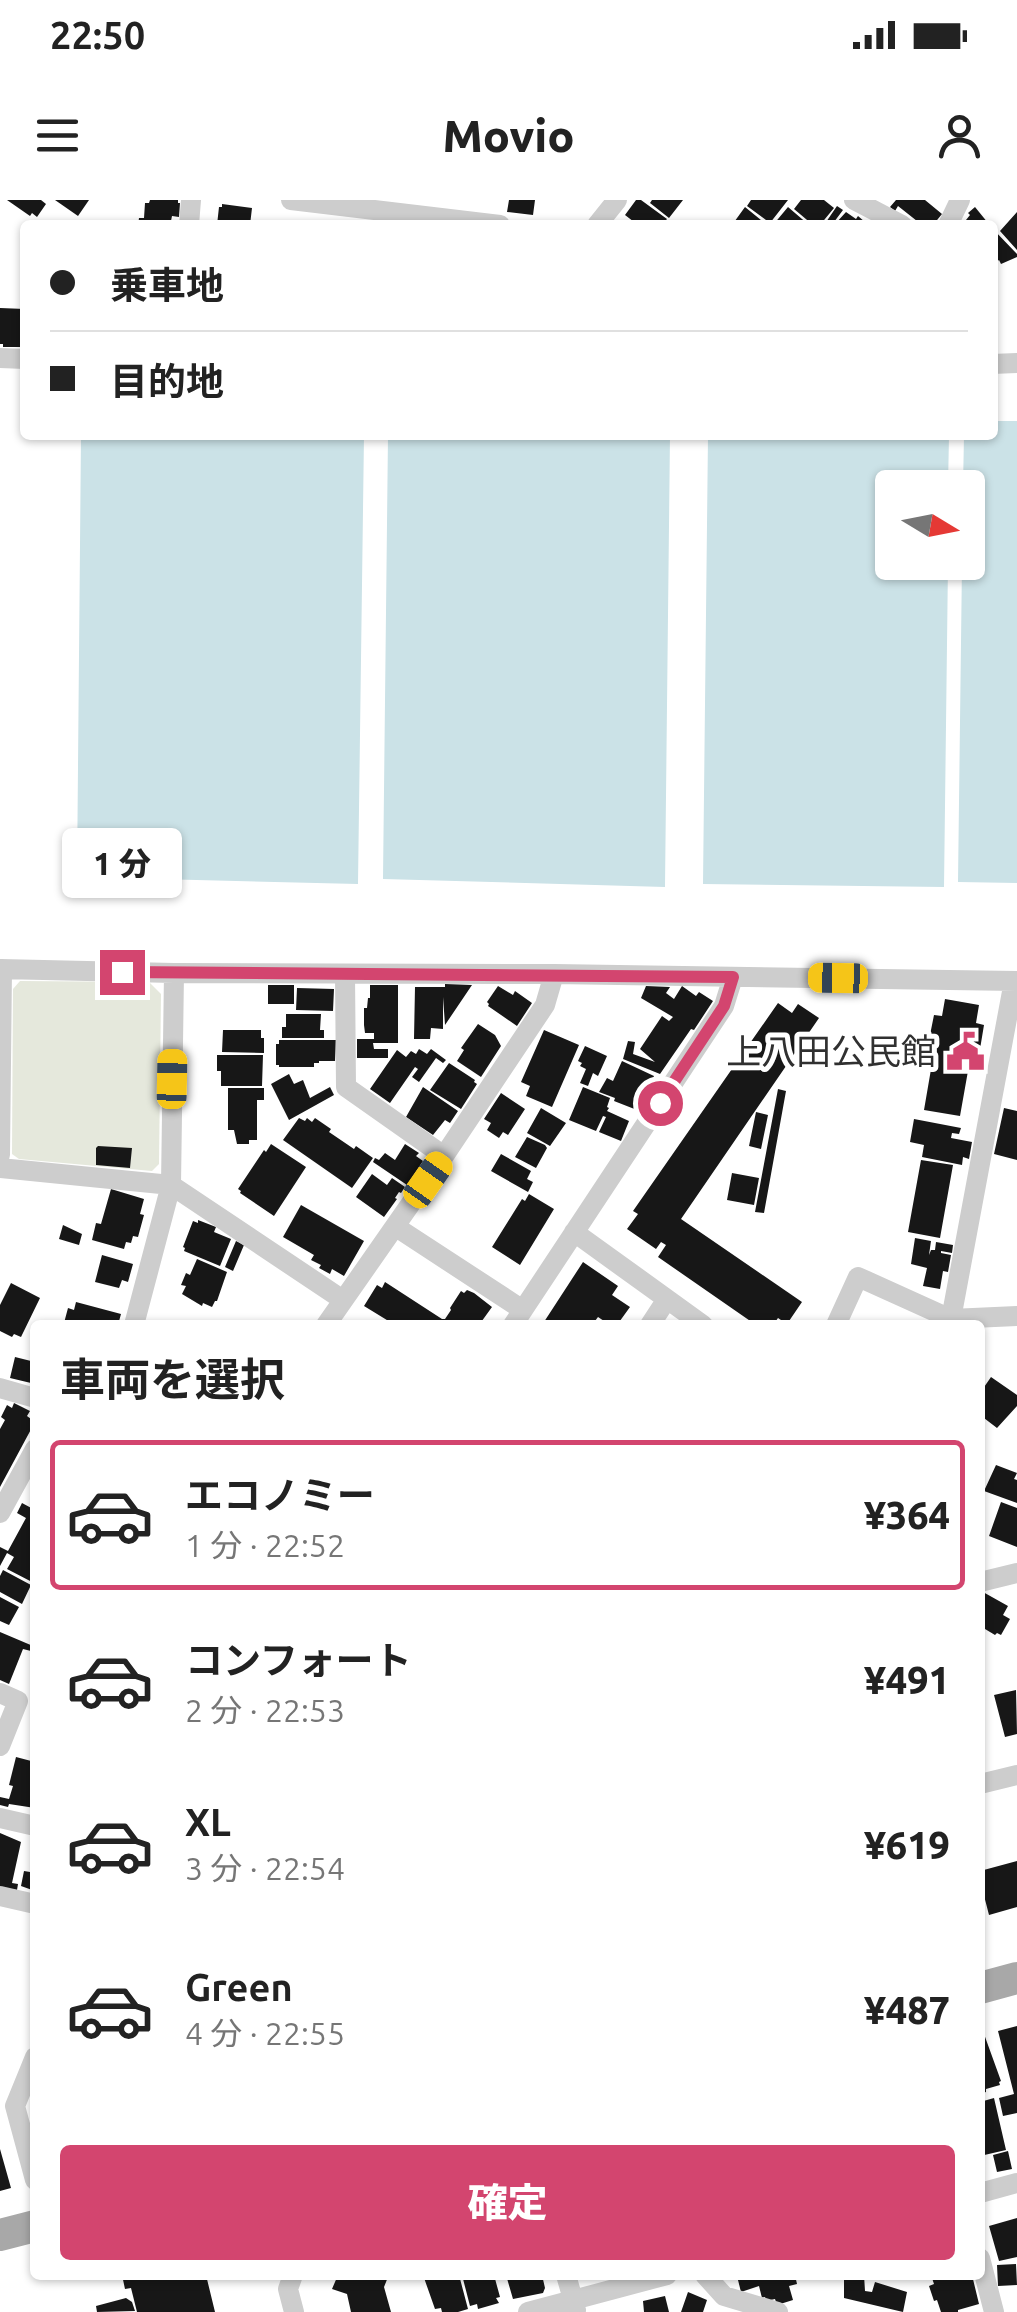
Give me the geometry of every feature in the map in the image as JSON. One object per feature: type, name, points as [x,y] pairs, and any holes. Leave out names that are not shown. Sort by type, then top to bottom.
[{"type":"main road","points":[[985,1987],[1017,1978]]},
{"type":"main road","points":[[0,2235],[30,2227]]},
{"type":"street","points":[[290,200],[369,205],[467,220]]},
{"type":"street","points":[[601,220],[617,200]]},
{"type":"street","points":[[854,200],[892,220]]},
{"type":"street","points":[[0,1155],[1,969],[1015,981],[950,1320]]},
{"type":"street","points":[[135,1320],[171,1185],[174,973]]},
{"type":"street","points":[[346,974],[346,1087],[444,1156]]},
{"type":"street","points":[[329,1320],[545,1005],[554,974]]},
{"type":"street","points":[[396,1226],[518,1318],[724,1006],[733,977]]},
{"type":"street","points":[[0,1168],[171,1185],[343,1300]]},
{"type":"street","points":[[574,1232],[696,1320]]},
{"type":"street","points":[[838,1320],[858,1277],[946,1320]]},
{"type":"street","points":[[653,1320],[666,1299]]},
{"type":"street","points":[[972,1320],[1017,1316]]},
{"type":"street","points":[[0,1388],[30,1397]]},
{"type":"street","points":[[0,1513],[30,1458]]},
{"type":"street","points":[[985,1581],[1017,1573]]},
{"type":"street","points":[[0,1693],[18,1701],[0,1746]]},
{"type":"street","points":[[985,1783],[1017,1774]]},
{"type":"street","points":[[0,1818],[30,1825]]},
{"type":"street","points":[[0,1896],[30,1903]]},
{"type":"street","points":[[30,2066],[7,2105],[30,2167]]},
{"type":"street","points":[[985,2192],[1017,2183]]},
{"type":"street","points":[[985,2277],[994,2312]]},
{"type":"street","points":[[291,2280],[288,2290],[294,2312]]},
{"type":"street","points":[[567,2280],[574,2306]]},
{"type":"street","points":[[528,2312],[574,2306],[652,2280]]},
{"type":"street","points":[[710,2280],[724,2296],[778,2312]]},
{"type":"shaded area","points":[[20,981],[149,982],[161,994],[159,1164],[152,1171],[19,1159],[12,1154],[13,989]]},
{"type":"water","points":[[998,421],[1017,421],[1017,883],[958,882],[962,580],[985,580],[985,470],[963,470],[964,440],[998,440]]},
{"type":"water","points":[[81,440],[364,440],[358,884],[77,877]]},
{"type":"water","points":[[388,440],[670,440],[665,887],[383,879]]},
{"type":"water","points":[[708,440],[949,440],[948,470],[875,470],[875,580],[948,580],[944,887],[703,884]]},
{"type":"building","points":[[7,200],[41,200],[46,204],[37,217]]},
{"type":"building","points":[[55,200],[89,200],[78,216]]},
{"type":"building","points":[[178,200],[179,217],[139,220],[144,218],[145,203]]},
{"type":"building","points":[[509,200],[535,200],[533,215],[507,212]]},
{"type":"building","points":[[636,200],[641,200],[667,219],[632,220],[625,215]]},
{"type":"building","points":[[683,200],[669,218],[650,203]]},
{"type":"building","points":[[751,200],[788,200],[772,220],[766,220],[747,206]]},
{"type":"building","points":[[801,200],[824,200],[834,208],[824,220],[807,220],[794,209]]},
{"type":"building","points":[[896,200],[925,200],[942,214],[937,220],[916,220],[898,206],[895,211],[890,207]]},
{"type":"building","points":[[837,206],[843,210],[836,220],[827,220]]},
{"type":"building","points":[[222,207],[252,208],[251,220],[218,220]]},
{"type":"building","points":[[745,207],[761,220],[736,220]]},
{"type":"building","points":[[788,207],[803,220],[777,220]]},
{"type":"building","points":[[975,207],[986,220],[966,220]]},
{"type":"building","points":[[846,212],[856,219],[858,216],[863,220],[839,220]]},
{"type":"building","points":[[1017,212],[1017,250],[1000,231]]},
{"type":"building","points":[[998,234],[1017,254],[1001,264]]},
{"type":"building","points":[[0,308],[20,309],[20,347],[0,344]]},
{"type":"building","points":[[268,985],[294,985],[294,1004],[268,1004]]},
{"type":"building","points":[[370,985],[398,985],[398,1043],[373,1043],[374,1049],[388,1049],[388,1058],[357,1058],[357,1039],[374,1039],[374,1033],[365,1033],[364,1025]]},
{"type":"building","points":[[472,985],[445,1025],[443,997],[443,1029],[431,1028],[430,1039],[414,1039],[415,987]]},
{"type":"building","points":[[498,986],[513,995],[515,991],[532,1003],[517,1026],[488,1006]]},
{"type":"building","points":[[646,986],[670,987],[666,993],[674,999],[682,986],[713,1001],[660,1074],[623,1059],[628,1041],[635,1042],[633,1054],[655,1062],[640,1049],[662,1016],[669,1021],[673,1017],[641,998]]},
{"type":"building","points":[[297,988],[334,989],[333,1011],[296,1010]]},
{"type":"building","points":[[945,999],[979,1005],[976,1023],[984,1025],[979,1055],[971,1054],[960,1116],[924,1110],[935,1046],[928,1045],[934,1015],[942,1016]]},
{"type":"building","points":[[778,1003],[792,1013],[798,1004],[819,1018],[681,1219],[802,1302],[790,1320],[749,1320],[658,1257],[666,1245],[661,1242],[656,1249],[627,1229],[638,1214],[633,1211]]},
{"type":"building","points":[[286,1014],[321,1014],[324,1038],[282,1038]]},
{"type":"building","points":[[478,1024],[495,1035],[501,1046],[481,1077],[457,1061]]},
{"type":"building","points":[[223,1030],[261,1030],[264,1053],[222,1052]]},
{"type":"building","points":[[544,1030],[579,1045],[552,1107],[526,1096],[530,1086],[521,1082]]},
{"type":"building","points":[[279,1040],[336,1040],[335,1061],[319,1061],[314,1067],[279,1067]]},
{"type":"building","points":[[585,1046],[607,1056],[598,1076],[593,1073],[588,1086],[580,1083],[586,1069],[578,1061]]},
{"type":"building","points":[[419,1049],[427,1054],[431,1049],[446,1060],[443,1063],[436,1058],[419,1082],[412,1077],[418,1069],[415,1067],[390,1103],[370,1089],[397,1050],[406,1057]]},
{"type":"building","points":[[217,1055],[263,1055],[262,1086],[221,1086]]},
{"type":"building","points":[[622,1061],[654,1076],[645,1101],[642,1099],[637,1110],[599,1092],[607,1078],[613,1081]]},
{"type":"building","points":[[449,1063],[477,1084],[461,1109],[430,1090]]},
{"type":"building","points":[[289,1074],[294,1084],[303,1080],[310,1098],[330,1087],[334,1095],[289,1120],[271,1084]]},
{"type":"building","points":[[423,1087],[458,1111],[450,1123],[445,1120],[433,1135],[406,1117]]},
{"type":"building","points":[[583,1087],[610,1098],[607,1111],[629,1121],[621,1141],[599,1132],[606,1117],[603,1116],[596,1131],[569,1120]]},
{"type":"building","points":[[228,1088],[264,1088],[264,1100],[257,1100],[257,1140],[249,1140],[249,1144],[237,1144],[234,1130],[228,1130]]},
{"type":"building","points":[[778,1089],[786,1091],[764,1213],[755,1212]]},
{"type":"building","points":[[501,1093],[525,1109],[508,1135],[503,1132],[499,1138],[487,1130],[491,1123],[484,1119]]},
{"type":"building","points":[[541,1108],[566,1123],[550,1146],[527,1133]]},
{"type":"building","points":[[1004,1108],[1017,1111],[1017,1160],[994,1154]]},
{"type":"building","points":[[756,1112],[768,1115],[761,1149],[749,1146]]},
{"type":"building","points":[[299,1118],[312,1122],[315,1118],[331,1129],[329,1132],[373,1158],[352,1188],[283,1140]]},
{"type":"building","points":[[914,1119],[961,1128],[951,1138],[972,1142],[969,1159],[963,1157],[962,1165],[922,1157],[924,1145],[910,1142]]},
{"type":"building","points":[[527,1137],[547,1148],[536,1168],[515,1157]]},
{"type":"building","points":[[271,1144],[306,1167],[274,1216],[238,1189]]},
{"type":"building","points":[[405,1144],[419,1153],[416,1156],[423,1161],[407,1185],[373,1162],[385,1153],[395,1160]]},
{"type":"building","points":[[98,1146],[132,1148],[130,1168],[96,1165]]},
{"type":"building","points":[[501,1154],[531,1171],[527,1179],[533,1182],[528,1192],[491,1171]]},
{"type":"building","points":[[921,1160],[953,1165],[940,1238],[908,1232]]},
{"type":"building","points":[[732,1173],[759,1178],[754,1205],[727,1200]]},
{"type":"building","points":[[372,1174],[387,1185],[392,1178],[405,1187],[384,1217],[356,1197]]},
{"type":"building","points":[[111,1189],[144,1199],[138,1237],[126,1242],[124,1249],[92,1240]]},
{"type":"building","points":[[529,1194],[554,1209],[520,1265],[492,1247]]},
{"type":"building","points":[[301,1205],[364,1241],[344,1276],[332,1269],[330,1274],[319,1268],[321,1265],[311,1260],[314,1255],[283,1237]]},
{"type":"building","points":[[198,1220],[231,1239],[220,1266],[184,1251],[193,1221]]},
{"type":"building","points":[[63,1225],[82,1234],[79,1245],[59,1239]]},
{"type":"building","points":[[915,1238],[931,1241],[929,1255],[936,1242],[953,1245],[952,1253],[941,1251],[951,1255],[940,1289],[923,1286],[927,1268],[911,1264]]},
{"type":"building","points":[[236,1241],[244,1245],[233,1271],[225,1267]]},
{"type":"building","points":[[102,1255],[133,1264],[128,1282],[122,1280],[119,1288],[95,1282]]},
{"type":"building","points":[[197,1259],[227,1272],[212,1307],[203,1303],[202,1306],[182,1294],[186,1273],[190,1275]]},
{"type":"building","points":[[583,1262],[618,1286],[612,1295],[630,1307],[621,1320],[545,1320]]},
{"type":"building","points":[[385,1282],[442,1319],[461,1291],[474,1293],[492,1307],[483,1320],[387,1320],[364,1306],[377,1285],[382,1288]]},
{"type":"building","points":[[11,1283],[40,1298],[21,1337],[0,1331],[0,1305]]},
{"type":"building","points":[[76,1302],[121,1314],[119,1320],[65,1320],[68,1308],[74,1310]]},
{"type":"building","points":[[15,1357],[30,1361],[30,1383],[10,1378]]},
{"type":"building","points":[[991,1377],[1017,1395],[1017,1406],[997,1428],[985,1419],[985,1386]]},
{"type":"building","points":[[14,1403],[30,1411],[30,1431],[0,1487],[0,1429],[5,1420],[1,1417],[7,1405],[12,1408]]},
{"type":"building","points":[[996,1465],[1017,1473],[1017,1503],[985,1489]]},
{"type":"building","points":[[1001,1502],[1017,1508],[1017,1547],[989,1536]]},
{"type":"building","points":[[22,1503],[30,1507],[30,1581],[7,1569],[14,1557],[7,1553],[0,1566],[0,1547],[8,1551],[26,1518],[17,1513]]},
{"type":"building","points":[[3,1570],[30,1584],[22,1604],[0,1592]]},
{"type":"building","points":[[985,1593],[1008,1606],[1003,1615],[1010,1619],[1001,1635],[985,1629]]},
{"type":"building","points":[[0,1597],[19,1607],[9,1625],[0,1621]]},
{"type":"building","points":[[0,1632],[30,1645],[30,1651],[23,1649],[9,1684],[0,1680]]},
{"type":"building","points":[[1016,1690],[1017,1734],[1005,1737],[994,1695]]},
{"type":"building","points":[[16,1757],[30,1761],[30,1807],[0,1805],[0,1797],[9,1799],[13,1786],[9,1785]]},
{"type":"building","points":[[0,1833],[21,1842],[12,1883],[18,1884],[17,1890],[0,1888]]},
{"type":"building","points":[[1017,1861],[1017,1907],[989,1915],[985,1870]]},
{"type":"building","points":[[24,1871],[30,1872],[30,1889],[21,1886]]},
{"type":"building","points":[[1017,2026],[1017,2113],[1003,2116],[999,2098],[1014,2094],[998,2031]]},
{"type":"building","points":[[985,2037],[1001,2081],[985,2092]]},
{"type":"building","points":[[994,2098],[1006,2150],[985,2155],[985,2101]]},
{"type":"building","points":[[0,2149],[11,2188],[0,2191]]},
{"type":"building","points":[[1008,2151],[1012,2169],[997,2172],[993,2155]]},
{"type":"building","points":[[1017,2218],[1017,2257],[999,2261],[989,2226]]},
{"type":"building","points":[[1016,2264],[1017,2285],[998,2286],[997,2265]]},
{"type":"building","points":[[123,2280],[207,2280],[215,2312],[137,2312],[131,2288],[125,2289]]},
{"type":"building","points":[[336,2280],[387,2280],[384,2287],[391,2312],[351,2312],[347,2294],[332,2289]]},
{"type":"building","points":[[425,2280],[460,2280],[468,2309],[435,2309]]},
{"type":"building","points":[[463,2280],[495,2280],[499,2303],[478,2309],[477,2304],[470,2306]]},
{"type":"building","points":[[507,2280],[543,2280],[543,2293],[513,2299]]},
{"type":"building","points":[[738,2280],[796,2280],[797,2284],[789,2286],[793,2300],[777,2305],[775,2299],[762,2298],[759,2286],[741,2292]]},
{"type":"building","points":[[844,2280],[864,2280],[865,2291],[872,2292],[875,2282],[907,2292],[903,2312],[844,2298]]},
{"type":"building","points":[[933,2280],[973,2280],[979,2304],[958,2312],[941,2312],[929,2286],[934,2284]]},
{"type":"building","points":[[688,2292],[707,2300],[703,2312],[681,2312]]},
{"type":"building","points":[[665,2296],[669,2312],[644,2312],[643,2301]]},
{"type":"building","points":[[126,2298],[135,2311],[97,2312],[96,2306]]},
{"type":"place","name":"上八田公民館","points":[[966,1052]]},
{"type":"route","points":[[122,972],[733,977],[724,1006],[660,1103]]}]
